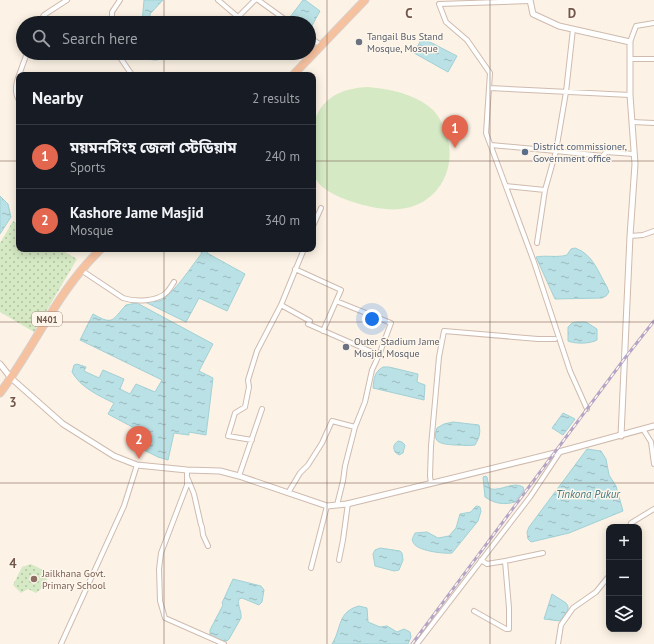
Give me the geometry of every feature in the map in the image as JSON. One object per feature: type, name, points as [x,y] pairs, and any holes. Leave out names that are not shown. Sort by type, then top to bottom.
[{"type":"highway","points":[[316,52],[365,0]]},
{"type":"highway","points":[[296,72],[308,60]]},
{"type":"highway","name":"N401","points":[[0,393],[55,305],[81,270],[97,252]]},
{"type":"street","points":[[43,16],[66,0]]},
{"type":"street","points":[[112,16],[112,12],[120,0]]},
{"type":"street","points":[[218,0],[237,16]]},
{"type":"street","points":[[239,16],[255,0]]},
{"type":"street","points":[[258,0],[280,16]]},
{"type":"street","points":[[588,409],[570,371],[534,262],[486,133],[490,73],[467,40],[446,22],[439,2],[530,1],[533,14],[559,26],[630,42]]},
{"type":"street","points":[[621,436],[630,236],[635,164],[630,95],[630,42],[636,26],[654,23]]},
{"type":"street","points":[[537,243],[545,190],[556,151],[566,92],[573,29]]},
{"type":"street","points":[[316,42],[322,46]]},
{"type":"street","points":[[630,59],[654,59]]},
{"type":"street","points":[[20,72],[24,60]]},
{"type":"street","points":[[122,60],[130,72]]},
{"type":"street","points":[[489,88],[630,95]]},
{"type":"street","points":[[632,122],[654,123]]},
{"type":"street","points":[[490,145],[603,156],[606,152],[634,154]]},
{"type":"street","points":[[506,186],[545,190]]},
{"type":"street","points":[[316,219],[321,208]]},
{"type":"street","points":[[630,236],[642,235],[654,231]]},
{"type":"street","points":[[252,440],[228,436],[235,413],[245,407],[249,387],[248,380],[257,351],[280,305],[303,252]]},
{"type":"street","points":[[295,269],[341,290],[322,331]]},
{"type":"street","points":[[81,270],[128,300],[150,300],[162,296],[174,282]]},
{"type":"street","points":[[336,301],[391,324],[372,370],[365,402],[355,427],[337,505]]},
{"type":"street","points":[[280,305],[310,321],[308,324],[379,355]]},
{"type":"street","points":[[431,483],[431,446],[439,357],[444,331],[538,339],[555,339]]},
{"type":"street","points":[[0,364],[10,378],[63,424],[114,456],[136,465],[187,470],[220,471],[327,506],[348,503],[560,452],[654,426]]},
{"type":"street","points":[[239,476],[262,409]]},
{"type":"street","points":[[288,493],[300,473],[308,465],[322,443],[332,422],[355,427]]},
{"type":"street","points":[[643,429],[651,442],[654,464]]},
{"type":"street","points":[[417,644],[530,497],[560,452]]},
{"type":"street","points":[[61,644],[124,506],[136,465]]},
{"type":"street","points":[[187,470],[187,485],[161,553],[159,569],[160,601],[162,611],[165,618],[224,644]]},
{"type":"street","points":[[187,477],[194,494],[203,535],[208,546]]},
{"type":"street","points":[[339,560],[348,503]]},
{"type":"street","points":[[311,568],[327,506]]},
{"type":"street","points":[[631,524],[654,509]]},
{"type":"street","points":[[481,560],[487,564],[544,553]]},
{"type":"street","points":[[474,611],[506,628],[509,628],[505,561]]},
{"type":"street","points":[[558,644],[562,625],[573,608],[596,592],[606,580]]},
{"type":"green space","points":[[368,87],[385,89],[411,96],[426,104],[439,118],[448,141],[450,155],[448,168],[436,191],[426,200],[414,206],[400,209],[368,206],[343,199],[323,187],[316,180],[316,117],[323,105],[328,100],[340,93]]},
{"type":"green space","points":[[13,221],[16,223],[16,252],[65,252],[77,259],[34,332],[0,312],[0,243]]},
{"type":"green space","points":[[31,564],[47,572],[47,580],[44,581],[41,589],[36,593],[28,589],[21,593],[13,585],[22,567]]},
{"type":"water","points":[[144,0],[163,0],[150,14],[150,16],[143,16]]},
{"type":"water","points":[[303,0],[320,11],[316,18],[316,16],[291,16]]},
{"type":"water","points":[[422,38],[457,56],[448,72],[414,53]]},
{"type":"water","points":[[0,196],[8,204],[11,217],[0,234]]},
{"type":"water","points":[[575,248],[591,259],[607,287],[609,292],[606,296],[602,298],[555,299],[536,257],[567,255],[571,249]]},
{"type":"water","points":[[200,252],[208,252],[245,274],[227,311],[199,298],[186,322],[143,301],[159,301],[164,298],[182,280],[202,253]]},
{"type":"water","points":[[137,303],[213,344],[199,371],[213,378],[206,435],[189,432],[189,435],[174,433],[168,460],[158,457],[132,444],[138,430],[108,414],[114,403],[85,387],[72,372],[74,365],[77,364],[86,367],[84,371],[99,378],[103,370],[124,379],[120,389],[130,394],[136,384],[155,392],[162,380],[80,340],[93,314],[105,320],[112,320],[126,305]]},
{"type":"water","points":[[586,322],[597,329],[597,340],[582,343],[568,341],[568,327],[572,323]]},
{"type":"water","points":[[383,367],[418,374],[417,382],[425,385],[424,400],[373,388],[376,373]]},
{"type":"water","points":[[563,413],[575,419],[563,435],[552,428]]},
{"type":"water","points":[[453,422],[479,425],[480,431],[475,445],[446,444],[437,440],[437,428],[444,424]]},
{"type":"water","points":[[398,441],[405,445],[403,453],[399,455],[395,452],[394,447]]},
{"type":"water","name":"Tinkona Pukur","points":[[587,449],[601,451],[606,459],[609,475],[616,486],[623,511],[569,533],[531,542],[528,539],[527,532],[529,527]]},
{"type":"water","points":[[486,476],[491,489],[519,485],[523,487],[524,490],[515,502],[503,504],[492,501],[485,497],[483,477]]},
{"type":"water","points":[[477,506],[480,507],[481,511],[478,521],[452,553],[425,550],[419,548],[412,541],[415,533],[427,532],[438,538],[449,536],[456,528],[460,514],[471,512]]},
{"type":"water","points":[[380,548],[400,551],[402,553],[403,560],[399,570],[394,571],[375,566],[373,554],[375,550]]},
{"type":"water","points":[[233,579],[261,586],[264,590],[262,602],[259,605],[242,598],[239,599],[241,618],[227,641],[219,640],[210,635],[210,630],[223,605],[222,603]]},
{"type":"water","points":[[552,594],[568,606],[568,610],[560,621],[544,619]]},
{"type":"water","points":[[359,606],[367,608],[368,622],[380,627],[387,626],[397,632],[404,629],[410,632],[411,637],[408,644],[332,644],[343,616],[347,612]]},
{"type":"railway","points":[[412,644],[654,321]]},
{"type":"place","name":"Tangail Bus Stand Mosque, Mosque","points":[[359,42]]},
{"type":"place","name":"ময়মনসিংহ জেলা স্টেডিয়াম","points":[[455,148]]},
{"type":"place","name":"District commissioner, Government office","points":[[525,152]]},
{"type":"place","name":"Outer Stadium Jame Mosjid, Mosque","points":[[346,347]]},
{"type":"place","name":"Kashore Jame Masjid","points":[[139,459]]},
{"type":"place","name":"Jailkhana Govt. Primary School","points":[[34,579]]}]
